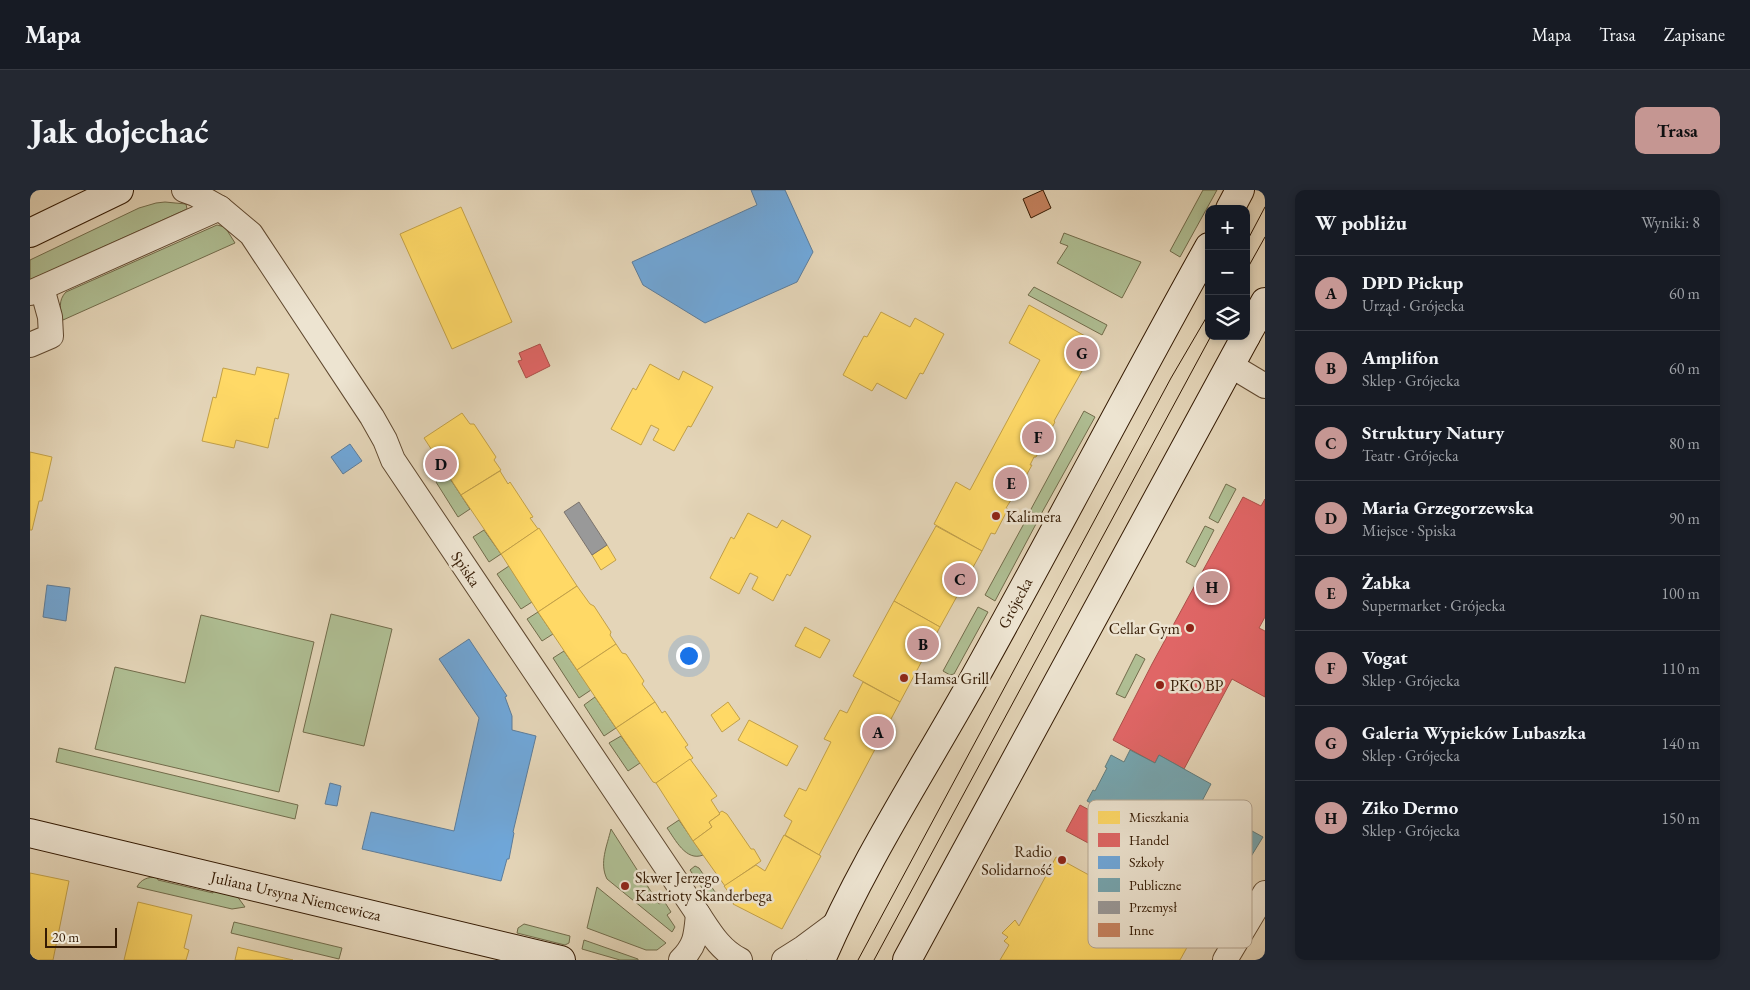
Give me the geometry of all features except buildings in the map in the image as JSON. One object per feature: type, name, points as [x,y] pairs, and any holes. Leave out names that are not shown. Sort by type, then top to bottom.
[{"type":"main road","points":[[30,233],[119,190]]},
{"type":"main road","points":[[1232,205],[1240,190]]},
{"type":"main road","name":"Grójecka","points":[[821,960],[838,922],[903,802],[971,683],[1207,250]]},
{"type":"main road","points":[[1250,329],[1265,302]]},
{"type":"main road","points":[[907,960],[1244,340]]},
{"type":"main road","name":"Juliana Ursyna Niemcewicza","points":[[30,833],[561,960]]},
{"type":"street","name":"Spiska","points":[[184,190],[220,208],[251,234],[372,417],[394,460],[717,943],[740,960]]},
{"type":"street","points":[[30,346],[52,336],[50,317],[36,290],[220,208]]},
{"type":"street","points":[[1230,365],[1265,386]]},
{"type":"street","points":[[1252,915],[1265,893]]},
{"type":"street","points":[[681,960],[692,948],[696,936],[698,914]]},
{"type":"street","points":[[784,960],[838,922]]},
{"type":"street","points":[[1225,960],[1232,948]]},
{"type":"green space","points":[[1203,190],[1217,190],[1209,205],[1205,205],[1205,212],[1180,257],[1170,251]]},
{"type":"green space","points":[[165,202],[186,204],[187,209],[30,280],[30,260],[139,208]]},
{"type":"green space","points":[[217,225],[225,227],[235,243],[63,320],[61,302],[66,292]]},
{"type":"green space","points":[[1064,233],[1141,262],[1122,298],[1057,263],[1068,246],[1060,243]]},
{"type":"green space","points":[[1034,287],[1107,325],[1102,335],[1028,295]]},
{"type":"green space","points":[[1084,411],[1095,417],[1040,516],[1030,511]]},
{"type":"green space","points":[[447,474],[470,509],[458,517],[436,482]]},
{"type":"green space","points":[[1226,484],[1236,489],[1218,523],[1209,518]]},
{"type":"green space","points":[[1027,518],[1036,524],[995,601],[985,595]]},
{"type":"green space","points":[[1205,526],[1214,530],[1195,567],[1186,562]]},
{"type":"green space","points":[[484,530],[501,554],[489,562],[473,537]]},
{"type":"green space","points":[[509,566],[532,602],[521,609],[497,574]]},
{"type":"green space","points":[[978,607],[988,612],[954,674],[950,675],[943,671]]},
{"type":"green space","points":[[538,612],[553,634],[542,641],[527,619]]},
{"type":"green space","points":[[331,614],[392,629],[364,746],[303,732]]},
{"type":"green space","points":[[201,615],[314,642],[279,792],[95,749],[115,667],[185,683]]},
{"type":"green space","points":[[564,651],[591,690],[579,698],[553,658]]},
{"type":"green space","points":[[1136,654],[1145,659],[1125,698],[1116,694]]},
{"type":"green space","points":[[595,697],[616,728],[604,736],[584,705]]},
{"type":"green space","points":[[621,736],[640,763],[628,771],[609,743]]},
{"type":"green space","points":[[59,748],[298,805],[295,819],[56,762]]},
{"type":"green space","points":[[679,820],[703,855],[691,855],[686,852],[667,828]]},
{"type":"green space","points":[[611,829],[659,904],[664,901],[671,912],[667,915],[675,927],[672,932],[607,879],[604,861]]},
{"type":"green space","points":[[695,866],[699,868],[715,892],[708,897],[690,870]]},
{"type":"green space","points":[[157,877],[158,880],[213,893],[213,891],[237,896],[245,907],[232,909],[137,887],[145,879]]},
{"type":"green space","points":[[597,887],[666,943],[657,950],[646,950],[587,928]]},
{"type":"green space","points":[[234,922],[342,948],[339,959],[231,933]]},
{"type":"green space","points":[[524,924],[570,936],[569,943],[565,945],[517,933],[518,928]]},
{"type":"green space","points":[[584,940],[638,960],[620,960],[582,949]]},
{"type":"tram line","points":[[1250,235],[1265,207]]},
{"type":"tram line","points":[[1250,264],[1265,237]]},
{"type":"tram line","points":[[858,960],[1171,378],[1205,320]]},
{"type":"tram line","points":[[874,960],[1209,340]]},
{"type":"place","name":"Galeria Wypieków Lubaszka","points":[[1082,353]]},
{"type":"place","name":"Vogat","points":[[1038,437]]},
{"type":"place","name":"Maria Grzegorzewska","points":[[441,464]]},
{"type":"place","name":"Żabka","points":[[1011,483]]},
{"type":"place","name":"Kalimera","points":[[996,516]]},
{"type":"place","name":"Struktury Natury","points":[[960,579]]},
{"type":"place","name":"Ziko Dermo","points":[[1212,587]]},
{"type":"place","name":"Cellar Gym","points":[[1190,628]]},
{"type":"place","name":"Amplifon","points":[[923,644]]},
{"type":"place","name":"Hamsa Grill","points":[[904,678]]},
{"type":"place","name":"PKO BP","points":[[1160,685]]},
{"type":"place","name":"DPD Pickup","points":[[878,732]]},
{"type":"place","name":"Radio Solidarność","points":[[1062,860]]},
{"type":"place","name":"Skwer Jerzego Kastrioty Skanderbega","points":[[625,886]]}]
